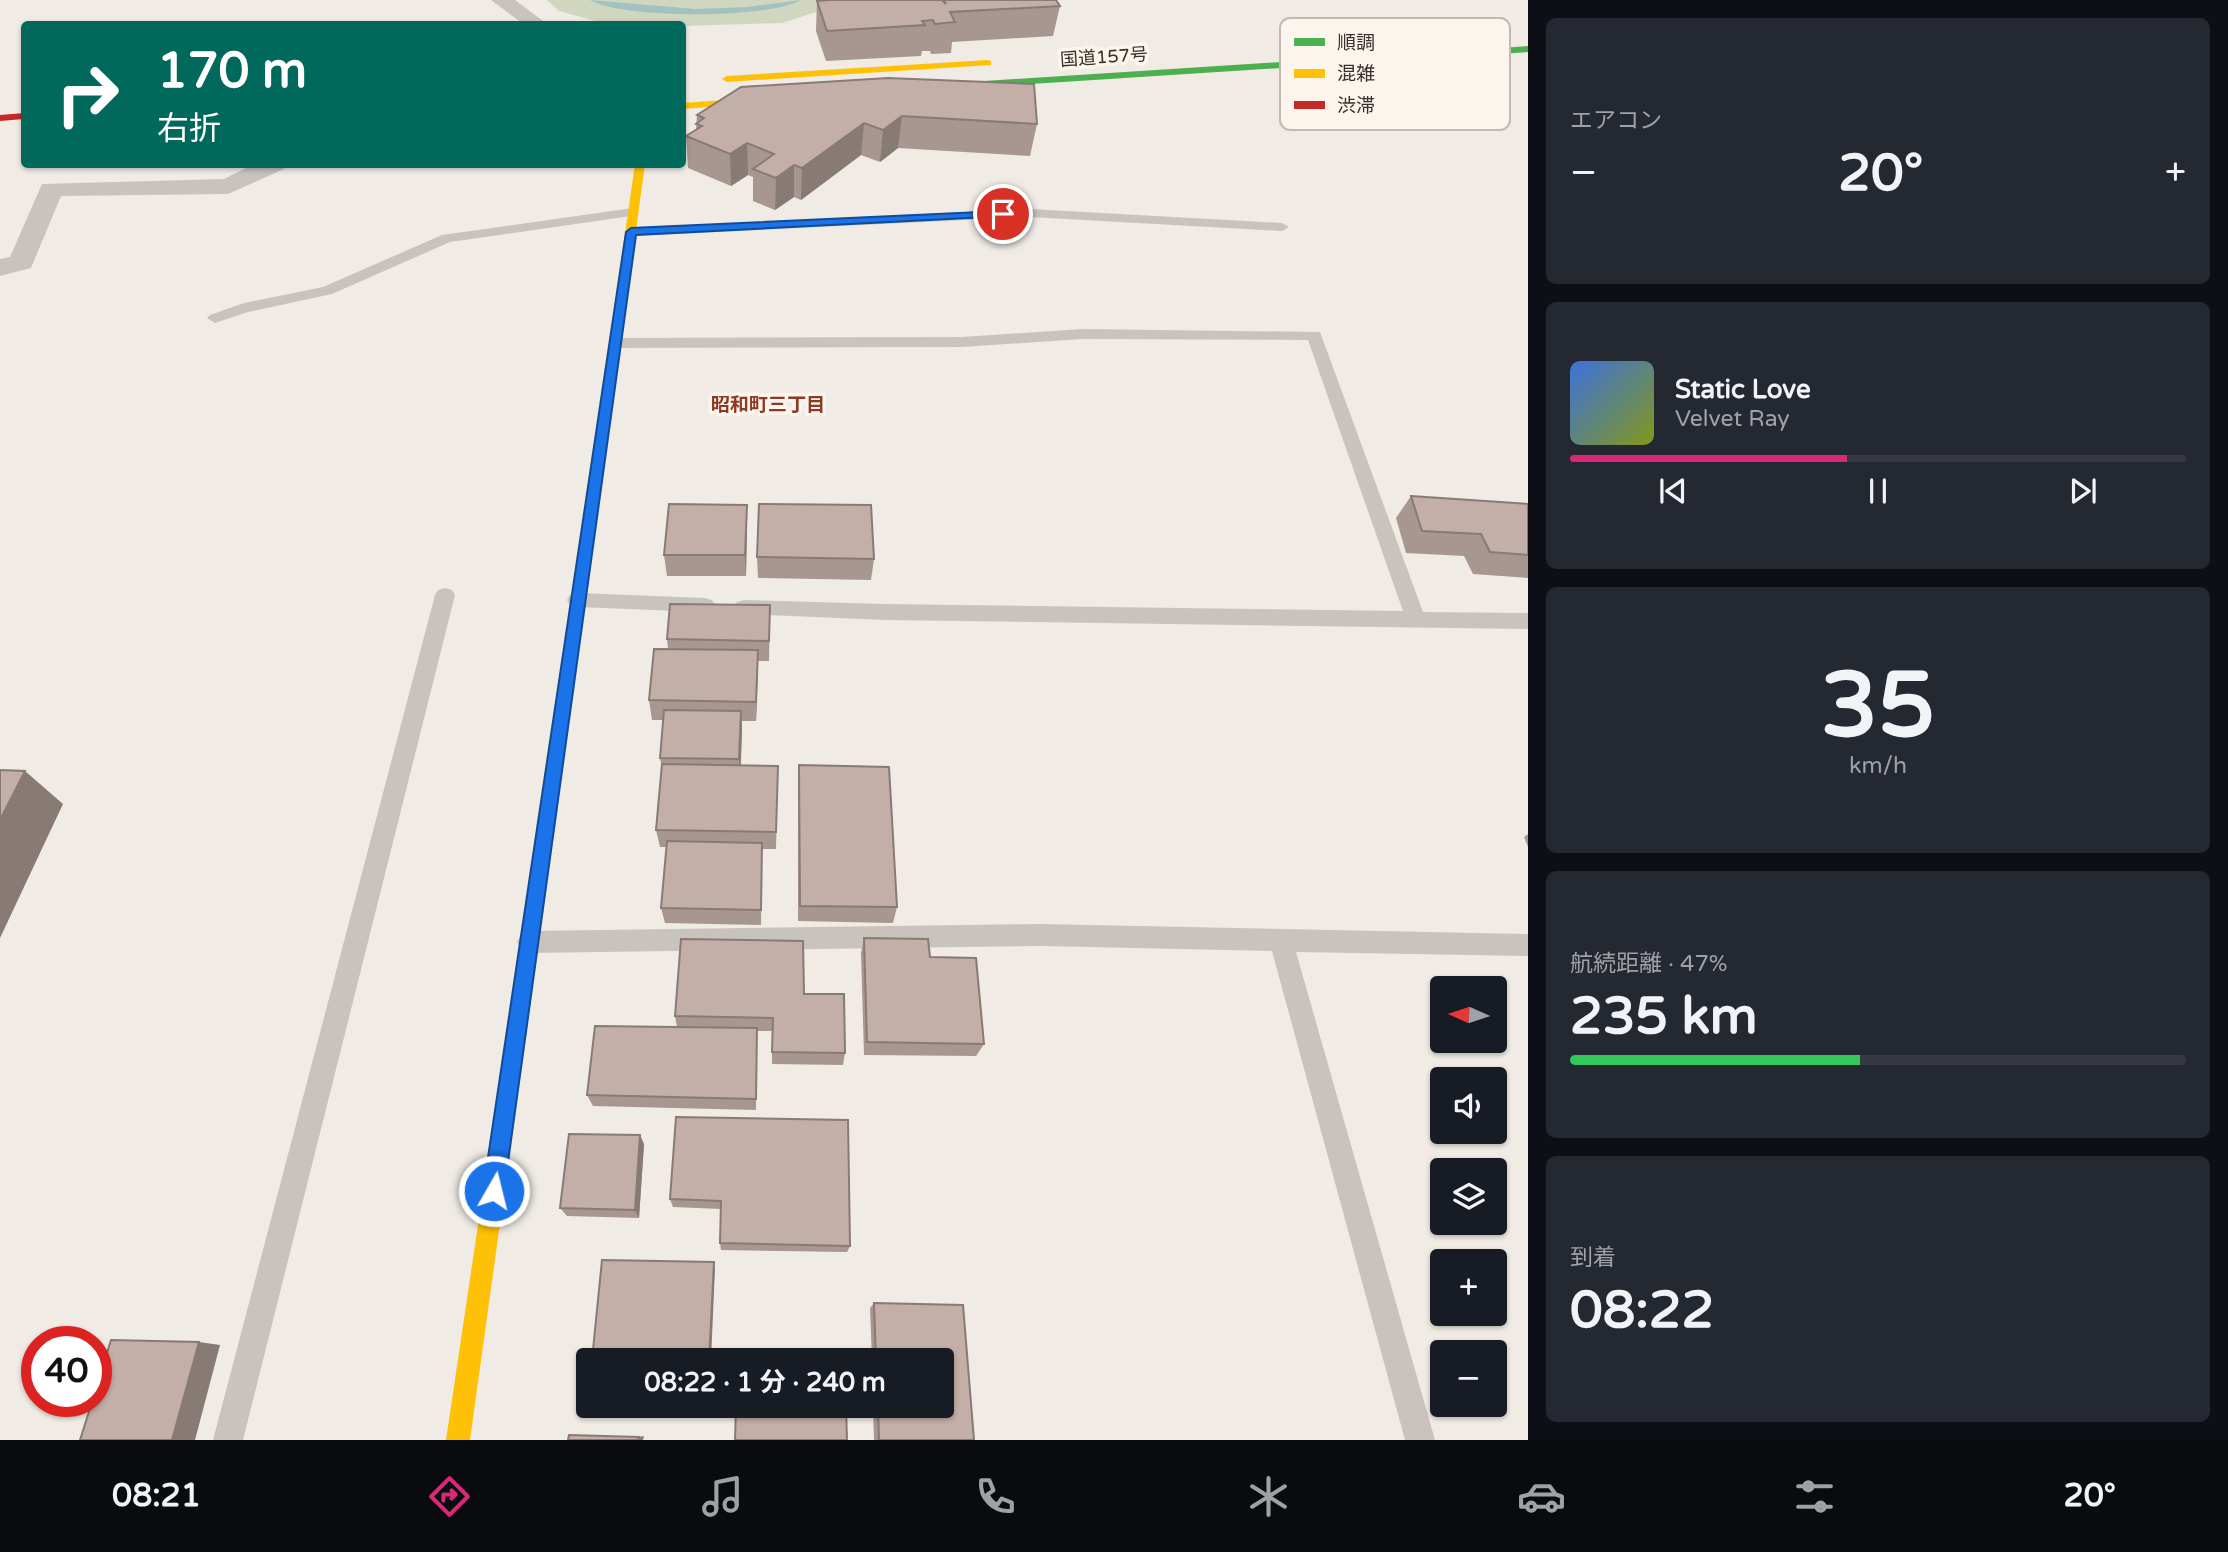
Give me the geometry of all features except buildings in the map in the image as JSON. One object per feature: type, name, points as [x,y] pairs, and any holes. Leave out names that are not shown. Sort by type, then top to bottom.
[{"type":"main road","name":"国道157号","points":[[1510,50],[1528,49]]},
{"type":"main road","points":[[710,79],[1001,62]]},
{"type":"main road","name":"国道157号","points":[[931,88],[1280,65]]},
{"type":"main road","points":[[686,106],[779,99]]},
{"type":"main road","points":[[0,118],[21,116]]},
{"type":"main road","points":[[458,1440],[577,600],[617,343],[639,168]]},
{"type":"street","points":[[501,0],[532,21]]},
{"type":"street","points":[[0,268],[21,261],[51,189],[228,186],[266,168]]},
{"type":"lane","points":[[215,318],[244,308],[327,291],[447,238],[633,212]]},
{"type":"lane","points":[[631,232],[1030,213],[1282,227]]},
{"type":"lane","points":[[617,343],[962,342],[1083,334],[1314,335],[1416,619]]},
{"type":"lane","points":[[228,1440],[445,595]]},
{"type":"lane","points":[[577,600],[885,612],[1528,621]]},
{"type":"lane","points":[[529,942],[1042,935],[1528,945]]},
{"type":"lane","points":[[1281,940],[1420,1440]]},
{"type":"green space","points":[[547,0],[853,0],[782,23],[686,26],[686,21],[595,21],[559,11]]},
{"type":"waterway","points":[[594,0],[696,12],[747,10],[797,0]]},
{"type":"traffic: fast","points":[[1510,50],[1528,49]]},
{"type":"traffic: fast","points":[[954,86],[1280,65]]},
{"type":"traffic: fast","points":[[514,1050],[576,621]]},
{"type":"traffic: slow","points":[[727,79],[988,63]]},
{"type":"traffic: slow","points":[[686,106],[768,100]]},
{"type":"traffic: slow","points":[[576,621],[639,168]]},
{"type":"traffic: slow","points":[[458,1440],[514,1050]]},
{"type":"traffic: jam","points":[[0,118],[21,116]]},
{"type":"district","name":"昭和町三丁目","points":[[768,404]]},
{"type":"route","points":[[494,1191],[631,232],[1003,214]]}]
